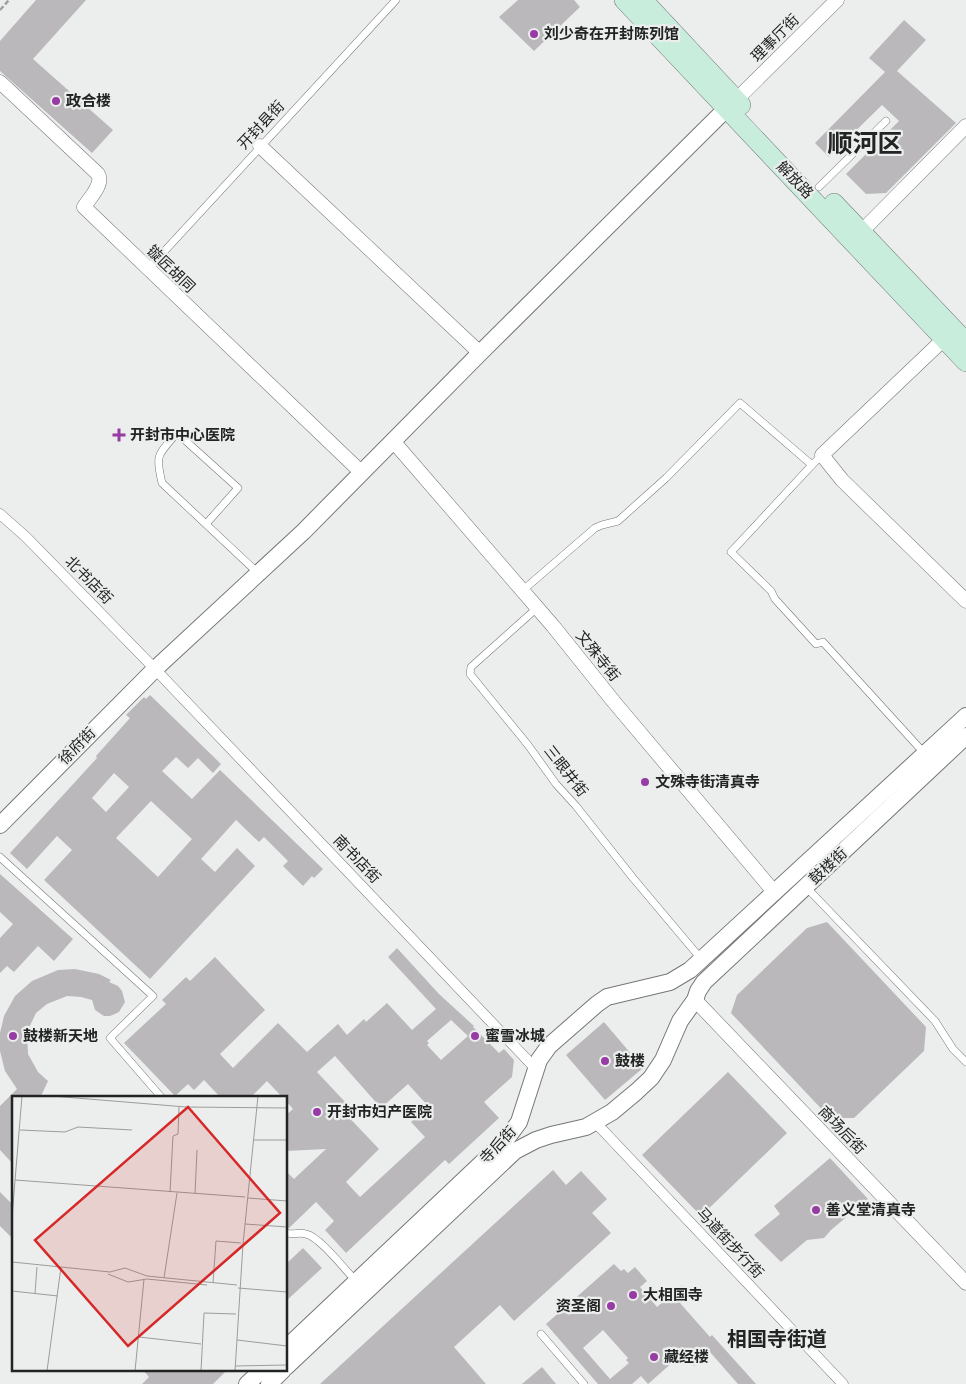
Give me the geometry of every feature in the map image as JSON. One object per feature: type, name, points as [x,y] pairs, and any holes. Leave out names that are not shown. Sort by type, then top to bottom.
[{"type":"main road","name":"解放路","points":[[624,0],[820,187],[966,342]]},
{"type":"main road","name":"解放路","points":[[643,0],[731,104],[966,362]]},
{"type":"street","name":"理事厅街","points":[[731,104],[837,0]]},
{"type":"street","name":"镟匠胡同","points":[[0,82],[98,174],[100,177],[99,184],[84,208],[362,473]]},
{"type":"street","name":"徐府街","points":[[0,825],[155,669],[303,532],[731,104]]},
{"type":"street","points":[[862,232],[966,126]]},
{"type":"street","points":[[260,146],[480,353]]},
{"type":"street","points":[[944,339],[817,460],[842,480],[966,601]]},
{"type":"street","name":"文殊寺街","points":[[393,441],[537,608],[775,893]]},
{"type":"street","name":"北书店街","points":[[0,514],[26,537],[155,669]]},
{"type":"street","name":"南书店街","points":[[155,669],[536,1069]]},
{"type":"street","name":"鼓楼街","points":[[703,960],[966,716]]},
{"type":"street","name":"鼓楼街","points":[[695,1000],[704,982],[966,736]]},
{"type":"street","name":"寺后街","points":[[288,1346],[514,1130],[520,1122],[539,1060],[549,1046],[597,1004],[615,994],[670,982],[681,977],[703,960]]},
{"type":"street","name":"寺后街","points":[[288,1365],[515,1151],[536,1140],[586,1127],[612,1112],[651,1078],[663,1060],[680,1021],[695,1000]]},
{"type":"street","name":"商场后街","points":[[695,1000],[966,1283]]},
{"type":"street","name":"马道街步行街","points":[[595,1122],[843,1384]]},
{"type":"street","points":[[261,1379],[278,1372]]},
{"type":"lane","name":"开封县街","points":[[148,269],[396,0]]},
{"type":"lane","points":[[820,187],[886,121]]},
{"type":"lane","points":[[522,591],[595,528],[618,521],[666,478],[740,403],[817,460],[731,552],[771,591],[775,599],[816,644],[823,642],[925,754]]},
{"type":"lane","points":[[206,524],[238,488],[177,433],[158,456],[162,483],[258,573]]},
{"type":"lane","name":"三眼井街","points":[[537,608],[471,667],[470,674],[528,745],[556,784],[703,960]]},
{"type":"lane","points":[[0,857],[153,996],[110,1038],[160,1096]]},
{"type":"lane","points":[[806,887],[935,1021],[952,1049],[966,1062]]},
{"type":"lane","points":[[288,1233],[305,1234],[316,1239],[357,1282]]},
{"type":"lane","points":[[541,1334],[584,1384]]},
{"type":"path","points":[[0,10],[9,0]]},
{"type":"building","name":"政合楼","points":[[36,0],[86,0],[33,59],[113,130],[92,153],[0,71],[0,41]]},
{"type":"building","name":"刘少奇在开封陈列馆","points":[[518,0],[574,0],[580,7],[534,51],[499,17]]},
{"type":"building","points":[[904,20],[926,40],[897,71],[956,123],[886,193],[866,194],[846,174],[899,121],[882,105],[829,157],[815,143],[885,72],[869,58]]},
{"type":"building","points":[[150,695],[221,764],[213,773],[198,758],[188,768],[176,757],[162,771],[192,799],[220,770],[323,869],[314,878],[312,876],[303,886],[283,866],[288,861],[264,837],[259,842],[236,820],[201,859],[215,872],[237,848],[255,866],[150,979],[44,880],[72,850],[57,836],[27,869],[10,853],[97,758],[96,756],[130,718],[126,715],[144,697],[146,699]],"holes":[[[114,773],[129,787],[106,812],[92,798]],[[151,801],[192,839],[158,877],[116,838]]]},
{"type":"building","points":[[0,874],[73,939],[54,961],[38,946],[14,972],[7,966],[0,973],[0,938],[13,924],[0,912]]},
{"type":"building","points":[[827,922],[926,1027],[924,1051],[854,1118],[830,1118],[731,1013],[737,995],[807,928]]},
{"type":"building","points":[[397,948],[439,994],[474,1026],[499,1053],[504,1049],[514,1060],[512,1077],[484,1102],[499,1118],[449,1164],[445,1160],[346,1253],[325,1230],[334,1221],[316,1202],[288,1228],[288,1173],[294,1179],[326,1149],[288,1151],[288,1113],[293,1109],[288,1103],[288,1096],[281,1096],[267,1081],[252,1096],[219,1096],[204,1080],[194,1090],[188,1084],[175,1096],[124,1043],[166,1004],[162,1000],[186,977],[190,981],[215,957],[265,1010],[220,1054],[233,1068],[278,1023],[307,1052],[338,1024],[347,1035],[364,1019],[366,1022],[387,1003],[412,1030],[436,1009],[388,957]],"holes":[[[451,1020],[468,1036],[441,1060],[427,1045],[429,1043],[427,1041]],[[335,1056],[381,1108],[408,1084],[428,1106],[411,1122],[425,1137],[360,1197],[346,1182],[379,1149],[341,1109],[347,1104],[317,1072]]]},
{"type":"building","name":"鼓楼新天地","points":[[75,969],[99,974],[118,986],[122,991],[125,1002],[119,1012],[110,1016],[104,1016],[95,1010],[92,1000],[67,996],[47,1004],[36,1013],[27,1032],[28,1054],[38,1072],[48,1081],[41,1096],[12,1096],[12,1163],[0,1150],[0,1106],[17,1089],[5,1071],[0,1051],[0,1033],[4,1016],[15,996],[32,981],[58,970]]},
{"type":"building","name":"鼓楼","points":[[604,1022],[643,1068],[605,1100],[566,1055]]},
{"type":"building","points":[[728,1072],[787,1133],[701,1216],[642,1155]]},
{"type":"building","name":"善义堂清真寺","points":[[830,1158],[868,1199],[824,1238],[807,1240],[781,1262],[754,1235],[780,1214],[774,1206]]},
{"type":"building","points":[[553,1170],[566,1185],[581,1171],[607,1199],[592,1213],[611,1233],[514,1321],[500,1305],[454,1347],[486,1384],[320,1384]]},
{"type":"building","points":[[0,1192],[12,1204],[12,1238],[0,1226]]},
{"type":"building","points":[[303,1248],[322,1268],[288,1299],[288,1262]]},
{"type":"building","name":"大相国寺","points":[[614,1264],[621,1271],[624,1269],[628,1273],[635,1267],[647,1281],[640,1287],[657,1307],[682,1285],[691,1295],[680,1303],[756,1384],[738,1384],[710,1352],[694,1366],[683,1353],[648,1384],[641,1376],[632,1384],[598,1384],[546,1324]],"holes":[[[603,1330],[628,1358],[626,1360],[629,1363],[610,1379],[583,1348]]]},
{"type":"building","points":[[542,1367],[556,1384],[522,1384]]},
{"type":"building","points":[[145,1372],[225,1372],[213,1384],[142,1384],[149,1377]]},
{"type":"place","name":"刘少奇在开封陈列馆","points":[[534,34]]},
{"type":"place","name":"政合楼","points":[[56,101]]},
{"type":"place","name":"开封市中心医院","points":[[119,435]]},
{"type":"place","name":"文殊寺街清真寺","points":[[645,782]]},
{"type":"place","name":"鼓楼新天地","points":[[13,1036]]},
{"type":"place","name":"蜜雪冰城","points":[[475,1036]]},
{"type":"place","name":"鼓楼","points":[[605,1061]]},
{"type":"place","name":"开封市妇产医院","points":[[317,1112]]},
{"type":"place","name":"善义堂清真寺","points":[[816,1210]]},
{"type":"place","name":"大相国寺","points":[[633,1295]]},
{"type":"place","name":"资圣阁","points":[[611,1306]]},
{"type":"place","name":"藏经楼","points":[[654,1357]]},
{"type":"district","name":"顺河区","points":[[865,144]]},
{"type":"district","name":"相国寺街道","points":[[777,1339]]}]
